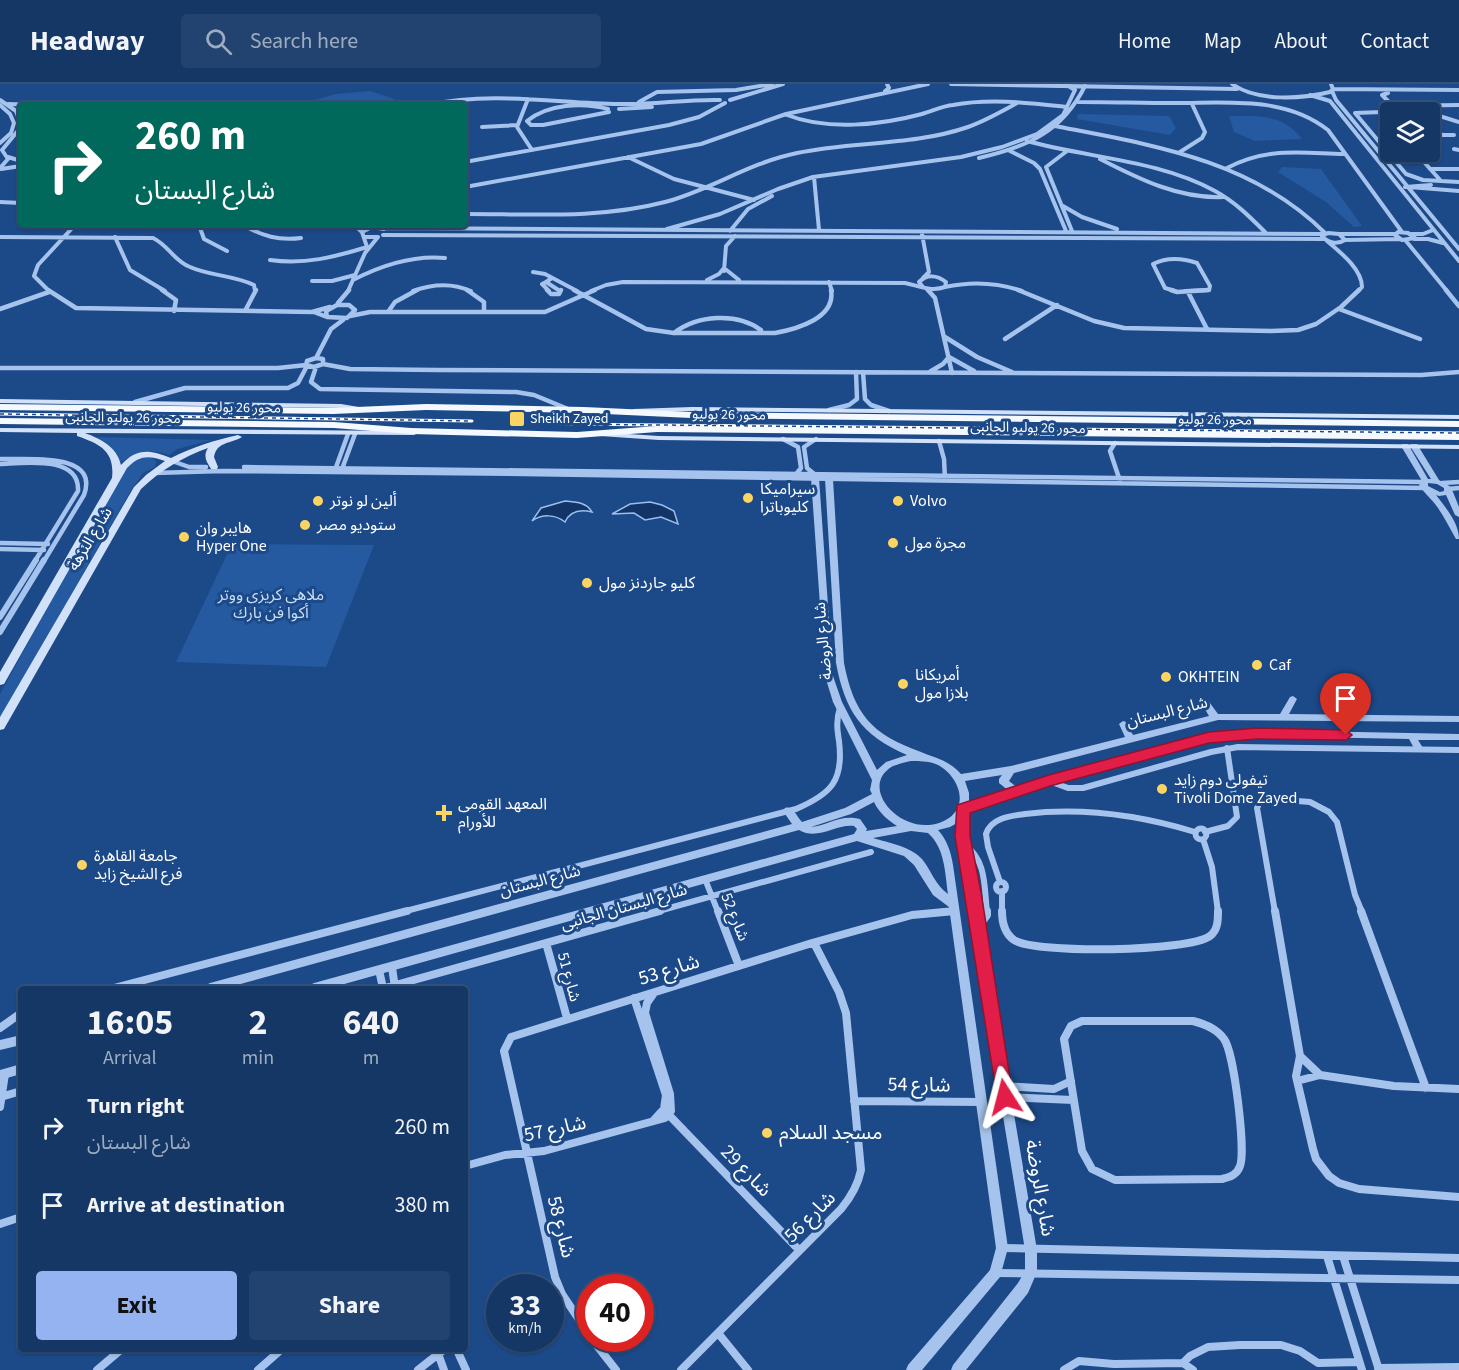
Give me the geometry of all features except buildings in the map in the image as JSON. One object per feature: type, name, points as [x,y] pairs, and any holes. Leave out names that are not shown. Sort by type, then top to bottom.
[{"type":"highway","name":"محور 26 يوليو","points":[[0,407],[365,410],[426,407],[568,409],[691,415],[1459,424]]},
{"type":"highway","points":[[1378,423],[1398,417]]},
{"type":"highway","points":[[1136,420],[1146,428],[1143,434]]},
{"type":"highway","points":[[1196,420],[1189,426],[1192,431],[1200,435]]},
{"type":"highway","name":"محور 26 يوليو","points":[[0,421],[334,424],[426,432],[597,434],[657,429],[1143,434],[1409,443],[1459,437]]},
{"type":"highway","points":[[1409,443],[1459,442]]},
{"type":"main road","name":"محور 26 يوليو الجانبى","points":[[0,401],[341,406],[365,410]]},
{"type":"main road","name":"محور 26 يوليو الجانبى","points":[[632,411],[829,410],[1459,417]]},
{"type":"main road","name":"محور 26 يوليو الجانبى","points":[[0,430],[352,434],[426,432]]},
{"type":"main road","points":[[66,431],[92,438],[108,447],[117,460],[117,478]]},
{"type":"main road","name":"شارع النزهة","points":[[0,726],[138,487],[153,473],[172,461],[220,441],[261,433]]},
{"type":"main road","name":"محور 26 يوليو الجانبى","points":[[597,434],[646,437],[1115,443],[1409,443],[1459,447]]},
{"type":"main road","points":[[214,467],[209,453],[220,441]]},
{"type":"main road","name":"شارع النزهة","points":[[0,681],[124,465],[135,456],[150,453],[172,461]]},
{"type":"street","points":[[636,104],[652,93],[661,91],[736,90],[772,84]]},
{"type":"street","points":[[609,108],[579,105],[548,111],[527,121],[531,125],[543,125],[609,108],[636,104],[730,100],[783,84]]},
{"type":"street","points":[[886,92],[889,88],[887,84]]},
{"type":"street","points":[[468,185],[711,141],[785,113],[928,84]]},
{"type":"street","points":[[951,84],[1237,89],[1254,94],[1310,96],[1323,95],[1332,87],[1459,90]]},
{"type":"street","points":[[1127,84],[1227,84]]},
{"type":"street","points":[[1232,84],[1237,89]]},
{"type":"street","points":[[664,230],[722,213],[814,179],[866,168],[958,159],[993,150],[1022,139],[1048,125],[1067,107],[1073,96],[1075,90],[1068,86]]},
{"type":"street","points":[[630,155],[661,174],[764,200],[814,179],[854,172],[949,164],[1008,150],[1029,142],[1056,127],[1070,114],[1085,86]]},
{"type":"street","points":[[1332,87],[1336,100],[1459,249]]},
{"type":"street","points":[[1390,102],[1383,94],[1459,90]]},
{"type":"street","points":[[657,102],[654,97],[661,91]]},
{"type":"street","points":[[1073,96],[1081,96]]},
{"type":"street","points":[[1310,96],[1330,101],[1459,261]]},
{"type":"street","points":[[444,102],[459,99],[528,99],[609,108],[617,112],[618,107]]},
{"type":"street","points":[[528,99],[517,125],[532,150]]},
{"type":"street","points":[[0,100],[18,114]]},
{"type":"street","points":[[720,100],[725,103]]},
{"type":"street","points":[[468,161],[669,125],[699,117],[731,102],[730,100]]},
{"type":"street","points":[[1078,102],[1259,105],[1298,112],[1323,126],[1402,232]]},
{"type":"street","points":[[785,113],[806,122],[831,123],[909,117],[965,103],[1017,103],[1067,107]]},
{"type":"street","points":[[468,214],[581,214],[618,211],[665,202],[708,186],[743,169],[792,154],[830,147],[914,140],[950,134],[980,124],[1017,103]]},
{"type":"street","points":[[8,104],[18,104]]},
{"type":"street","points":[[1180,152],[1202,138],[1205,132],[1192,104]]},
{"type":"street","points":[[0,105],[10,114],[14,123],[11,133],[0,143]]},
{"type":"street","points":[[1440,105],[1459,105]]},
{"type":"street","points":[[618,107],[652,107]]},
{"type":"street","points":[[1380,112],[1355,113],[1380,143]]},
{"type":"street","points":[[1440,116],[1459,122]]},
{"type":"street","points":[[482,127],[517,125]]},
{"type":"street","points":[[905,283],[922,279],[943,279],[960,284],[1002,285],[1029,292],[1095,321],[1116,327],[1298,330],[1315,326],[1339,309],[1363,283],[1343,254],[1282,196],[1227,168],[1180,152],[1048,125]]},
{"type":"street","points":[[18,129],[2,148],[1,154],[18,162]]},
{"type":"street","points":[[1440,134],[1454,135]]},
{"type":"street","points":[[1022,139],[1166,172],[1224,197],[1247,212],[1265,232],[1274,238]]},
{"type":"street","points":[[1008,150],[1034,163],[1040,169],[1066,231]]},
{"type":"street","points":[[1067,151],[1046,167],[1072,231]]},
{"type":"street","points":[[1227,168],[1247,158],[1268,153],[1344,154]]},
{"type":"street","points":[[1095,156],[1155,183],[1208,197],[1224,197]]},
{"type":"street","points":[[0,169],[8,157]]},
{"type":"street","points":[[1396,162],[1406,174],[1423,180],[1459,184]]},
{"type":"street","points":[[1424,162],[1441,182]]},
{"type":"street","points":[[0,169],[18,165]]},
{"type":"street","points":[[1430,169],[1459,169]]},
{"type":"street","points":[[814,179],[819,230]]},
{"type":"street","points":[[1399,187],[1459,184]]},
{"type":"street","points":[[1408,187],[1420,190],[1459,191]]},
{"type":"street","points":[[730,231],[741,214],[757,200]]},
{"type":"street","points":[[0,202],[18,203]]},
{"type":"street","points":[[1062,205],[1090,220],[1129,232]]},
{"type":"street","points":[[72,228],[35,271],[37,280],[49,291],[70,306],[83,310],[312,312],[328,317],[348,317],[370,312],[545,312],[606,285],[623,282],[905,283],[925,288],[944,288],[960,284]]},
{"type":"street","points":[[200,228],[207,241],[227,250]]},
{"type":"street","points":[[254,228],[273,239],[301,238]]},
{"type":"street","points":[[331,328],[326,311],[347,296],[367,247],[365,237],[357,228]]},
{"type":"street","points":[[362,232],[370,228]]},
{"type":"street","points":[[270,260],[297,261],[346,254],[367,247],[385,231],[382,228],[505,229],[720,236],[921,233]]},
{"type":"street","points":[[495,235],[496,229]]},
{"type":"street","points":[[504,235],[505,229]]},
{"type":"street","points":[[365,237],[628,233],[664,230],[819,230],[1274,238],[1402,232],[1423,234],[1433,230]]},
{"type":"street","points":[[994,234],[1066,231],[1265,232],[1325,237],[1335,243],[1345,240],[1428,239],[1445,244]]},
{"type":"street","points":[[1174,231],[1177,237]]},
{"type":"street","points":[[1265,232],[1266,238]]},
{"type":"street","points":[[921,233],[929,272],[920,285],[935,298],[952,373]]},
{"type":"street","points":[[1339,234],[1345,240]]},
{"type":"street","points":[[1395,234],[1400,239]]},
{"type":"street","points":[[1411,234],[1415,237],[1414,239]]},
{"type":"street","points":[[720,236],[726,246],[723,281]]},
{"type":"street","points":[[726,246],[735,236]]},
{"type":"street","points":[[0,237],[156,239],[170,255],[185,265],[201,272],[254,285],[256,290],[245,311]]},
{"type":"street","points":[[115,237],[121,257],[129,269],[146,283],[174,297],[176,300],[174,311]]},
{"type":"street","points":[[1343,254],[1345,240]]},
{"type":"street","points":[[1406,240],[1459,306]]},
{"type":"street","points":[[346,254],[357,255],[365,268],[375,270]]},
{"type":"street","points":[[312,281],[353,280],[375,270],[419,259],[445,258]]},
{"type":"street","points":[[1163,259],[1188,260],[1197,264],[1210,288],[1207,291],[1188,292],[1165,288],[1153,264],[1163,259]]},
{"type":"street","points":[[701,281],[716,276],[724,268]]},
{"type":"street","points":[[724,268],[729,274],[743,281]]},
{"type":"street","points":[[927,268],[947,284],[935,298]]},
{"type":"street","points":[[533,272],[552,278],[640,327],[674,333],[760,333],[790,330],[820,315],[832,303],[830,282]]},
{"type":"street","points":[[544,281],[552,278]]},
{"type":"street","points":[[338,280],[353,280]]},
{"type":"street","points":[[544,281],[562,292],[551,294],[542,286],[544,281]]},
{"type":"street","points":[[388,312],[395,301],[410,293],[446,286],[475,293],[484,302],[484,312]]},
{"type":"street","points":[[0,309],[49,291]]},
{"type":"street","points":[[1188,292],[1207,329]]},
{"type":"street","points":[[316,358],[331,328],[354,312],[347,296]]},
{"type":"street","points":[[1005,339],[1057,305]]},
{"type":"street","points":[[312,312],[332,306],[352,307],[370,312]]},
{"type":"street","points":[[1339,309],[1420,339]]},
{"type":"street","points":[[674,333],[686,323],[719,320],[752,324],[760,330],[760,333]]},
{"type":"street","points":[[945,337],[977,357],[1016,373]]},
{"type":"street","points":[[926,373],[938,367],[949,357]]},
{"type":"street","points":[[949,357],[962,366],[980,373]]},
{"type":"street","points":[[135,403],[185,388],[288,388],[298,383],[309,359],[323,359],[323,364]]},
{"type":"street","points":[[0,368],[278,368],[306,365],[316,367],[323,364],[350,369],[1421,375],[1459,372]]},
{"type":"street","points":[[316,367],[311,382],[320,389],[516,392],[534,395],[568,409]]},
{"type":"street","points":[[856,372],[857,399]]},
{"type":"street","points":[[863,372],[866,399],[872,405],[890,411]]},
{"type":"street","points":[[856,379],[863,379]]},
{"type":"street","points":[[829,410],[849,405],[857,399],[866,399]]},
{"type":"street","points":[[335,470],[352,434]]},
{"type":"street","points":[[342,470],[352,434]]},
{"type":"street","points":[[782,439],[798,447],[801,468],[797,473]]},
{"type":"street","points":[[815,478],[807,468],[804,447],[817,439]]},
{"type":"street","points":[[939,441],[944,458],[944,480]]},
{"type":"street","points":[[1115,443],[1110,451],[1120,482]]},
{"type":"street","points":[[1409,443],[1439,482],[1448,490],[1452,504],[1459,515]]},
{"type":"street","points":[[1409,443],[1426,485],[1459,537]]},
{"type":"street","points":[[172,461],[189,467],[266,470]]},
{"type":"street","points":[[0,462],[74,464],[84,471],[88,484],[0,632]]},
{"type":"street","points":[[0,617],[80,486],[75,472],[59,463]]},
{"type":"street","points":[[153,473],[342,470],[797,473],[815,478]]},
{"type":"street","points":[[700,474],[1019,481],[1426,485],[1439,482],[1459,482]]},
{"type":"street","name":"شارع الروضة","points":[[815,478],[830,681],[840,708],[861,744],[876,778]]},
{"type":"street","name":"شارع الروضة","points":[[827,478],[840,663],[845,692],[859,717],[879,735],[905,750],[926,758]]},
{"type":"street","points":[[1426,485],[1439,494],[1459,488]]},
{"type":"street","points":[[1439,504],[1452,504]]},
{"type":"street","points":[[0,543],[54,544]]},
{"type":"street","points":[[0,549],[50,550]]},
{"type":"street","points":[[1283,716],[1293,699]]},
{"type":"street","points":[[1204,701],[1215,717]]},
{"type":"street","points":[[122,986],[788,811],[818,798],[838,778],[842,761],[836,724],[840,708]]},
{"type":"street","name":"شارع البستان","points":[[959,778],[1011,770],[1215,717],[1459,719]]},
{"type":"street","points":[[1124,724],[1130,738]]},
{"type":"street","name":"شارع البستان","points":[[962,811],[1049,781],[1197,740],[1220,736],[1257,733],[1459,736]]},
{"type":"street","points":[[1412,736],[1418,748]]},
{"type":"street","points":[[1049,781],[1068,788],[1083,788],[1227,748],[1259,746],[1459,750]]},
{"type":"street","points":[[1204,836],[1227,826],[1237,817],[1227,748]]},
{"type":"street","points":[[321,986],[857,837],[911,827],[930,829],[951,822],[962,811],[965,794],[959,778],[948,767],[926,758],[910,757],[896,760],[884,768],[876,778],[875,796],[881,808],[890,818],[911,827]]},
{"type":"street","points":[[1011,770],[1004,783],[1016,791]]},
{"type":"street","name":"شارع البستان","points":[[217,986],[797,827],[848,811],[875,796]]},
{"type":"street","points":[[1426,1088],[1355,895],[1337,822],[1323,808],[1310,802],[1266,798],[1258,802],[1257,808],[1299,1056],[1296,1065],[1297,1081],[1316,1159],[1329,1176],[1349,1187],[1459,1197]]},
{"type":"street","points":[[788,811],[797,827],[818,830],[853,821],[861,826],[861,832],[857,837]]},
{"type":"street","name":"شارع الروضة","points":[[962,811],[964,844],[1031,1250],[1031,1272]]},
{"type":"street","points":[[998,882],[996,864],[987,846],[986,835],[991,825],[1002,819],[1059,811],[1103,812],[1149,819],[1195,831],[1199,829],[1204,836],[1210,855],[1219,918],[1212,934],[1195,944],[1104,948],[1023,944],[1011,939],[1004,930],[1001,891]]},
{"type":"street","points":[[913,1370],[996,1273],[1002,1248],[944,846],[938,835],[930,829]]},
{"type":"street","points":[[857,837],[907,853],[918,862],[938,892],[954,908]]},
{"type":"street","points":[[944,846],[951,843],[964,844],[980,860],[987,915],[978,927]]},
{"type":"street","name":"شارع البستان الجانبى","points":[[398,986],[871,852]]},
{"type":"street","name":"شارع 52","points":[[705,879],[739,966]]},
{"type":"street","points":[[985,886],[998,882],[1007,886],[1001,891]]},
{"type":"street","points":[[985,886],[1001,891]]},
{"type":"street","name":"شارع 53","points":[[525,1154],[518,1110],[504,1051],[506,1044],[519,1034],[814,943],[912,915],[954,908]]},
{"type":"street","name":"شارع 51","points":[[546,943],[567,1018]]},
{"type":"street","name":"شارع 56","points":[[681,1370],[852,1198],[858,1184],[861,1170],[843,1002],[814,943]]},
{"type":"street","points":[[392,967],[395,986]]},
{"type":"street","points":[[380,970],[384,986]]},
{"type":"street","points":[[658,990],[649,999],[645,1013],[670,1094],[669,1114]]},
{"type":"street","points":[[634,998],[666,1095],[664,1109],[651,1122]]},
{"type":"street","points":[[0,1028],[18,1016]]},
{"type":"street","points":[[1194,1021],[1204,1023],[1221,1035],[1230,1053],[1241,1163],[1238,1172],[1231,1177],[1221,1179],[1115,1180],[1102,1175],[1092,1169],[1082,1151],[1071,1081],[1064,1039],[1066,1032],[1076,1022],[1194,1021]]},
{"type":"street","points":[[0,1045],[18,1041]]},
{"type":"street","points":[[1299,1056],[1320,1075]]},
{"type":"street","points":[[0,1107],[2,1074],[18,1070]]},
{"type":"street","points":[[1297,1081],[1320,1075],[1426,1088],[1459,1089]]},
{"type":"street","points":[[1004,1091],[1054,1089],[1071,1081]]},
{"type":"street","points":[[1004,1091],[1073,1100]]},
{"type":"street","points":[[1,1096],[18,1092]]},
{"type":"street","name":"شارع 54","points":[[855,1101],[982,1102]]},
{"type":"street","name":"شارع 57","points":[[468,1165],[505,1155],[544,1151],[661,1121],[669,1114]]},
{"type":"street","name":"شارع 29","points":[[669,1114],[800,1250]]},
{"type":"street","name":"شارع 58","points":[[525,1154],[555,1277],[562,1294],[576,1316]]},
{"type":"street","points":[[0,1224],[18,1218]]},
{"type":"street","points":[[1002,1248],[1459,1258]]},
{"type":"street","points":[[1184,1364],[1190,1356],[1208,1347],[1262,1345],[1290,1347],[1316,1366],[1361,1366],[1327,1256]]},
{"type":"street","points":[[1343,1256],[1379,1369],[1459,1367]]},
{"type":"street","points":[[958,1370],[1011,1304],[1031,1272]]},
{"type":"street","points":[[996,1273],[1459,1280]]},
{"type":"street","points":[[718,1332],[748,1370]]},
{"type":"street","points":[[97,1370],[118,1352]]},
{"type":"street","points":[[258,1370],[278,1352]]},
{"type":"street","points":[[418,1370],[437,1352],[444,1370]]},
{"type":"street","points":[[457,1352],[463,1369]]},
{"type":"street","name":"شارع 58","points":[[602,1352],[616,1370]]},
{"type":"street","points":[[1064,1370],[1078,1361],[1112,1367],[1184,1364],[1193,1370]]},
{"type":"green space","points":[[370,91],[397,102],[308,102],[336,94]]},
{"type":"green space","points":[[1078,114],[1169,116],[1176,128],[1170,135],[1077,119]]},
{"type":"green space","points":[[1229,116],[1260,116],[1278,120],[1286,124],[1302,139],[1255,141],[1234,132]]},
{"type":"green space","points":[[1282,167],[1321,169],[1362,226],[1354,227],[1326,202],[1278,172]]},
{"type":"green space","points":[[97,437],[212,440],[177,449],[169,455],[144,451],[121,462]]},
{"type":"green space","points":[[140,457],[151,457],[156,461],[155,467],[143,473],[131,490],[0,718],[0,694],[127,464]]},
{"type":"green space","name":"ملاهى كريزى ووتر أكوا فن بارك","points":[[232,544],[374,545],[326,667],[176,662]]},
{"type":"shaded area","points":[[565,501],[584,504],[592,512],[576,512],[570,515],[565,522],[557,517],[548,516],[532,521],[541,508]]},
{"type":"shaded area","points":[[650,502],[674,511],[678,524],[661,517],[645,520],[634,513],[612,514],[630,504]]},
{"type":"railway","points":[[0,414],[472,421]]},
{"type":"railway","points":[[560,424],[1459,433]]},
{"type":"place","name":"Sheikh Zayed","points":[[517,419]]},
{"type":"place","name":"سيراميكا كليوباترا","points":[[748,498]]},
{"type":"place","name":"ألين لو نوتر","points":[[318,501]]},
{"type":"place","name":"Volvo","points":[[898,501]]},
{"type":"place","name":"ستوديو مصر","points":[[305,525]]},
{"type":"place","name":"هايبر وان Hyper One","points":[[184,537]]},
{"type":"place","name":"مجرة مول","points":[[893,543]]},
{"type":"place","name":"كليو جاردنز مول","points":[[587,583]]},
{"type":"place","name":"Caf","points":[[1257,665]]},
{"type":"place","name":"OKHTEIN","points":[[1166,677]]},
{"type":"place","name":"أمريكانا بلازا مول","points":[[903,684]]},
{"type":"place","name":"تيفولى دوم زايد Tivoli Dome Zayed","points":[[1162,789]]},
{"type":"place","name":"المعهد القومى للأورام","points":[[444,813]]},
{"type":"place","name":"جامعة القاهرة فرع الشيخ زايد","points":[[82,865]]},
{"type":"place","name":"مسجد السلام","points":[[767,1133]]},
{"type":"route","points":[[1005,1097],[962,836],[961,812],[1000,796],[1049,781],[1197,740],[1232,734],[1257,733],[1346,735]]}]
